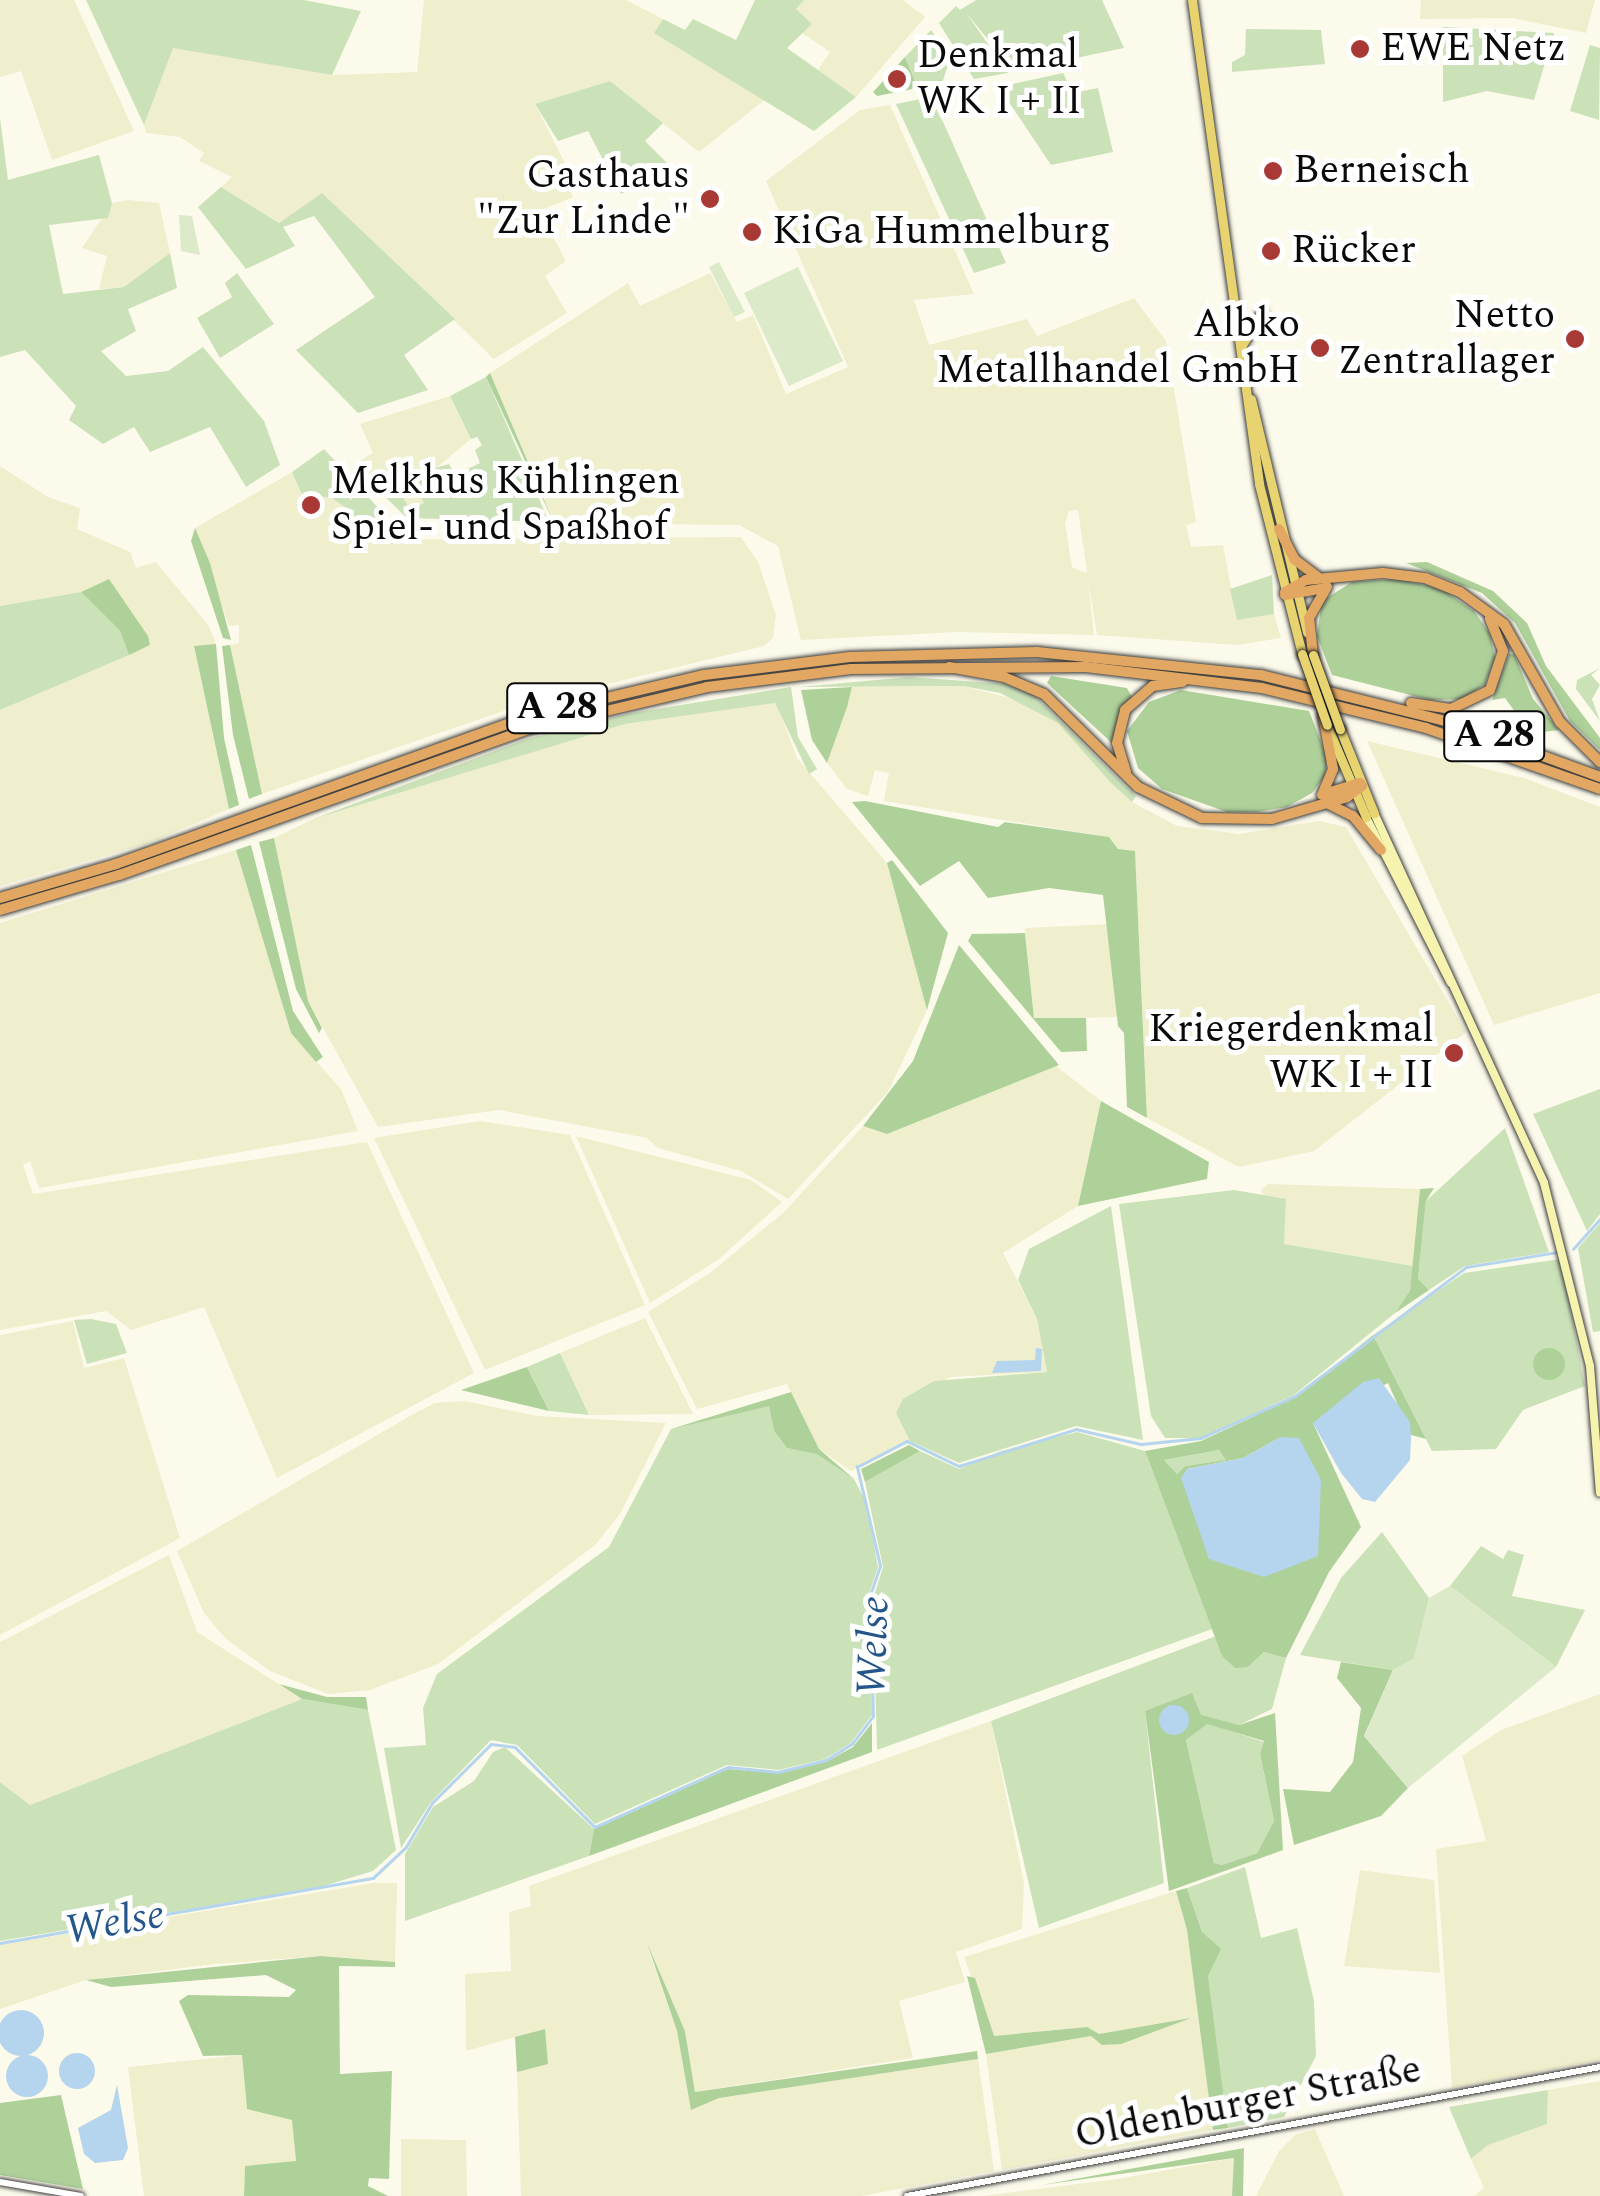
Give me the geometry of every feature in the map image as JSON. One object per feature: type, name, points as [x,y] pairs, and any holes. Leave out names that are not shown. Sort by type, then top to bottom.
[{"type":"highway","points":[[1278,528],[1294,559],[1323,583]]},
{"type":"highway","points":[[1290,592],[1346,576],[1424,578],[1472,599],[1510,632],[1560,722],[1600,762]]},
{"type":"highway","points":[[1308,655],[1309,618],[1323,583]]},
{"type":"highway","points":[[1385,702],[1451,710],[1490,690],[1502,664],[1502,640],[1472,599]]},
{"type":"highway","name":"A 28","points":[[0,898],[134,858],[526,717],[739,670],[910,652],[1037,652],[1229,670],[1385,702],[1600,776]]},
{"type":"highway","points":[[938,664],[1004,677],[1044,694],[1131,781],[1167,805],[1219,822],[1256,821],[1305,808],[1357,786]]},
{"type":"highway","name":"A 28","points":[[0,910],[588,712],[774,677],[938,664],[1086,666],[1237,685],[1426,728],[1600,790]]},
{"type":"highway","points":[[1131,781],[1117,732],[1141,693],[1176,682],[1237,685]]},
{"type":"highway","points":[[1324,721],[1333,768],[1324,799]]},
{"type":"highway","points":[[1324,799],[1353,816],[1381,850]]},
{"type":"main road","points":[[1192,0],[1259,484],[1324,721],[1531,1148],[1564,1245],[1590,1366],[1600,1493]]},
{"type":"main road","points":[[1242,345],[1262,312]]},
{"type":"main road","points":[[1249,392],[1290,592]]},
{"type":"main road","points":[[1308,655],[1340,729],[1357,786]]},
{"type":"main road","points":[[1370,815],[1381,850],[1459,995]]},
{"type":"street","name":"Oldenburger Straße","points":[[907,2196],[1600,2067]]},
{"type":"street","points":[[0,2182],[81,2196]]},
{"type":"green space","points":[[0,0],[74,0],[134,131],[52,160],[21,71],[0,77]]},
{"type":"green space","points":[[86,0],[304,0],[361,11],[332,75],[173,48],[144,125]]},
{"type":"green space","points":[[424,0],[626,0],[663,19],[655,33],[766,99],[699,152],[610,81],[535,104],[574,181],[568,185],[573,197],[539,211],[566,261],[545,276],[567,313],[494,359],[322,193],[279,223],[221,187],[232,177],[199,161],[204,153],[180,137],[146,133],[144,125],[173,47],[332,75],[417,72]]},
{"type":"green space","points":[[755,0],[804,0],[796,9],[812,24],[787,48],[856,97],[814,131],[654,33],[663,19],[685,30],[693,19],[736,40]]},
{"type":"green space","points":[[804,0],[903,0],[925,17],[856,97],[816,73],[830,52],[801,32],[795,9]]},
{"type":"green space","points":[[976,0],[1102,0],[1124,48],[1014,71],[967,14],[1008,73],[974,79],[939,23],[956,6],[960,10]]},
{"type":"green space","points":[[1421,0],[1595,0],[1586,33],[1512,18],[1420,19]]},
{"type":"green space","points":[[1443,27],[1554,33],[1534,100],[1487,91],[1443,102]]},
{"type":"green space","points":[[1246,29],[1321,30],[1325,64],[1232,72],[1232,62],[1245,55]]},
{"type":"green space","points":[[931,30],[950,58],[942,84],[918,88],[905,57]]},
{"type":"green space","points":[[1590,45],[1600,48],[1599,120],[1570,111]]},
{"type":"green space","points":[[905,57],[918,88],[877,96],[873,92]]},
{"type":"green space","points":[[1063,73],[1073,93],[1098,88],[1113,152],[1051,165],[999,87]]},
{"type":"green space","points":[[610,81],[663,123],[645,141],[671,167],[621,194],[588,131],[558,141],[535,104]]},
{"type":"green space","points":[[930,97],[1006,263],[974,273],[896,104]]},
{"type":"green space","points":[[890,105],[974,294],[914,300],[929,345],[1027,319],[1037,336],[1134,298],[1166,341],[1196,522],[1186,525],[1191,547],[1223,545],[1237,619],[1274,614],[1281,638],[1237,645],[1097,635],[1088,579],[1094,635],[956,632],[801,640],[778,546],[739,525],[554,523],[490,373],[628,283],[640,306],[710,273],[737,322],[753,315],[786,394],[848,367],[766,181],[860,110]],"holes":[[[1078,510],[1087,572],[1072,567],[1065,523],[1069,511]]]},
{"type":"green space","points":[[0,118],[8,180],[99,155],[112,203],[108,218],[49,225],[63,294],[124,287],[170,253],[177,288],[128,309],[136,331],[101,351],[126,376],[168,371],[203,347],[264,421],[280,465],[246,487],[210,427],[150,452],[134,427],[103,444],[69,420],[76,406],[25,350],[0,357]]},
{"type":"green space","points":[[221,187],[279,223],[322,193],[455,319],[404,355],[428,390],[358,413],[296,350],[375,297],[314,216],[283,227],[295,246],[246,269],[198,207]]},
{"type":"green space","points":[[112,203],[159,203],[170,253],[124,287],[99,289],[107,256],[82,248]]},
{"type":"green space","points":[[179,215],[192,216],[200,255],[181,251]]},
{"type":"green space","points":[[719,262],[745,312],[734,317],[709,267]]},
{"type":"green space","points":[[798,267],[843,361],[789,386],[744,293]]},
{"type":"green space","points":[[237,273],[274,324],[220,358],[197,318],[232,297],[225,283]]},
{"type":"green space","points":[[490,373],[554,523],[486,377]]},
{"type":"green space","points":[[486,377],[549,522],[407,518],[379,491],[395,484],[411,511],[424,503],[410,475],[449,464],[455,475],[480,463],[475,450],[482,445],[477,437],[471,439],[450,396]]},
{"type":"green space","points":[[450,396],[471,439],[430,473],[425,503],[410,512],[396,484],[379,491],[355,464],[373,453],[360,424]]},
{"type":"green space","points":[[324,449],[381,511],[382,540],[352,540],[349,510],[332,498],[302,495],[292,472]]},
{"type":"green space","points":[[0,466],[48,497],[80,508],[77,529],[130,552],[136,568],[156,562],[209,626],[216,644],[194,647],[229,809],[146,844],[0,886],[0,710],[150,645],[109,579],[81,592],[0,606]]},
{"type":"green space","points":[[292,472],[302,495],[332,498],[349,509],[352,540],[741,537],[758,562],[776,615],[773,638],[764,646],[521,705],[262,794],[230,645],[239,643],[239,625],[229,626],[195,528]]},
{"type":"green space","points":[[195,528],[210,563],[231,640],[223,638],[191,541]]},
{"type":"green space","points":[[1427,562],[1493,591],[1527,623],[1546,666],[1600,738],[1600,750],[1570,721],[1515,623],[1482,593],[1406,563]]},
{"type":"green space","points":[[1272,575],[1274,614],[1237,620],[1230,589]]},
{"type":"green space","points":[[109,579],[148,636],[150,645],[129,655],[120,631],[81,592]]},
{"type":"green space","points":[[1396,579],[1440,588],[1474,611],[1490,634],[1495,658],[1485,684],[1463,699],[1430,700],[1332,675],[1317,636],[1322,601],[1352,582]]},
{"type":"green space","points":[[81,592],[120,631],[129,655],[0,710],[0,606]]},
{"type":"green space","points":[[216,644],[224,738],[239,805],[229,809],[194,646]]},
{"type":"green space","points":[[230,645],[262,794],[249,799],[233,735],[222,646]]},
{"type":"green space","points":[[1509,654],[1514,654],[1533,699],[1559,730],[1543,732],[1523,723],[1505,698],[1492,700]]},
{"type":"green space","points":[[1600,668],[1591,675],[1600,685],[1592,699],[1600,721],[1576,689],[1577,680]]},
{"type":"green space","points":[[1051,676],[1127,688],[1133,699],[1115,727],[1114,745],[1047,683]]},
{"type":"green space","points":[[909,677],[1006,684],[1035,696],[1136,796],[1132,802],[1111,783],[1058,723],[1000,693],[963,686],[800,687]]},
{"type":"green space","points":[[963,686],[1029,703],[1058,723],[1132,802],[1177,826],[1239,834],[1319,821],[1346,827],[1466,1032],[1314,1151],[1239,1167],[1147,1118],[1135,851],[1118,849],[1109,837],[884,801],[889,773],[875,770],[868,796],[847,789],[827,763],[852,687]]},
{"type":"green space","points":[[791,687],[798,737],[817,769],[809,774],[775,703],[625,724],[313,819],[527,739],[626,714]]},
{"type":"green space","points":[[852,687],[827,763],[812,740],[801,690]]},
{"type":"green space","points":[[1181,690],[1309,711],[1327,757],[1325,776],[1312,793],[1287,807],[1257,812],[1227,812],[1162,789],[1138,768],[1127,731],[1149,702]]},
{"type":"green space","points":[[776,702],[797,758],[887,863],[927,1010],[888,1092],[788,1199],[741,1171],[658,1148],[647,1138],[499,1110],[378,1127],[308,1001],[274,838],[313,819],[532,749],[625,724]]},
{"type":"green space","points":[[1367,741],[1524,778],[1600,807],[1600,993],[1494,1025]]},
{"type":"green space","points":[[865,801],[998,827],[1005,822],[1109,837],[1118,849],[1135,851],[1147,1118],[1127,1107],[1124,1033],[1118,1026],[1103,895],[1049,888],[988,898],[959,861],[920,886],[852,802]]},
{"type":"green space","points":[[274,838],[308,1001],[322,1028],[319,1033],[296,989],[259,842]]},
{"type":"green space","points":[[251,845],[293,1011],[323,1057],[316,1062],[291,1033],[236,850]]},
{"type":"green space","points":[[236,850],[291,1033],[341,1089],[358,1131],[39,1188],[30,1161],[23,1165],[33,1194],[367,1142],[474,1373],[277,1478],[204,1307],[131,1330],[106,1311],[0,1330],[0,923]]},
{"type":"green space","points":[[892,860],[948,933],[927,1010],[887,863]]},
{"type":"green space","points":[[1111,924],[1117,1017],[1034,1019],[1025,928]]},
{"type":"green space","points":[[1025,933],[1034,1018],[1086,1018],[1087,1051],[1061,1052],[968,941],[972,934]]},
{"type":"green space","points":[[959,945],[1059,1065],[887,1134],[863,1126],[913,1061]]},
{"type":"green space","points":[[1056,1066],[1101,1101],[1078,1206],[1003,1253],[1037,1319],[1047,1372],[950,1377],[896,1412],[910,1441],[851,1471],[819,1449],[787,1384],[697,1409],[648,1312],[710,1273],[783,1213],[863,1126],[887,1134]]},
{"type":"green space","points":[[1600,1089],[1600,1214],[1587,1231],[1533,1114]]},
{"type":"green space","points":[[1101,1101],[1209,1162],[1207,1179],[1078,1206]]},
{"type":"green space","points":[[480,1121],[570,1135],[645,1305],[485,1370],[374,1138]]},
{"type":"green space","points":[[1505,1128],[1549,1252],[1465,1266],[1429,1290],[1418,1280],[1426,1201]]},
{"type":"green space","points":[[576,1136],[751,1180],[782,1202],[719,1259],[650,1303]]},
{"type":"green space","points":[[1268,1184],[1420,1189],[1413,1266],[1283,1244],[1261,1190]]},
{"type":"green space","points":[[1434,1188],[1426,1201],[1418,1279],[1429,1290],[1395,1313],[1410,1291],[1420,1189]]},
{"type":"green space","points":[[1234,1190],[1286,1199],[1284,1244],[1413,1266],[1410,1292],[1395,1313],[1294,1395],[1201,1438],[1165,1438],[1151,1416],[1119,1204]]},
{"type":"green space","points":[[1111,1206],[1143,1440],[1076,1426],[959,1463],[910,1441],[896,1413],[903,1399],[934,1381],[1047,1372],[1037,1319],[1018,1280],[1029,1249]]},
{"type":"green space","points":[[1600,1223],[1600,1331],[1593,1332],[1578,1248]]},
{"type":"green space","points":[[1561,1259],[1585,1386],[1523,1410],[1496,1449],[1432,1451],[1373,1335],[1464,1273]]},
{"type":"green space","points":[[645,1318],[693,1414],[589,1415],[560,1353]]},
{"type":"green space","points":[[74,1320],[116,1324],[127,1353],[87,1364]]},
{"type":"green space","points":[[73,1321],[84,1368],[124,1358],[180,1538],[0,1635],[0,1335]]},
{"type":"green space","points":[[1373,1335],[1426,1439],[1411,1435],[1388,1383],[1313,1423],[1361,1527],[1329,1572],[1286,1658],[1264,1652],[1248,1667],[1235,1668],[1222,1656],[1145,1451],[1201,1441],[1298,1396]],"holes":[[[1281,1437],[1209,1559],[1187,1469],[1243,1458]],[[1219,1450],[1226,1460],[1185,1466],[1177,1474],[1164,1460]]]},
{"type":"green space","points":[[1549,1348],[1560,1353],[1565,1364],[1560,1375],[1549,1380],[1538,1375],[1533,1364],[1538,1353]]},
{"type":"green space","points":[[560,1353],[589,1415],[549,1411],[527,1367]]},
{"type":"green space","points":[[527,1367],[549,1411],[461,1390]]},
{"type":"green space","points":[[791,1392],[819,1449],[854,1479],[817,1454],[787,1448],[774,1431],[769,1406],[671,1429]]},
{"type":"green space","points":[[465,1401],[537,1416],[666,1423],[620,1514],[595,1545],[438,1664],[370,1690],[328,1694],[270,1671],[225,1638],[204,1613],[177,1551],[417,1412],[435,1403]]},
{"type":"green space","points":[[769,1405],[774,1431],[787,1448],[817,1453],[854,1479],[866,1502],[878,1567],[868,1597],[872,1715],[851,1743],[825,1759],[779,1770],[727,1765],[595,1824],[517,1745],[491,1740],[431,1802],[401,1848],[384,1748],[426,1745],[423,1708],[437,1674],[609,1547],[671,1429]]},
{"type":"green space","points":[[1077,1432],[1145,1451],[1212,1629],[877,1750],[873,1599],[883,1567],[865,1482],[920,1451],[959,1469],[1001,1451]]},
{"type":"green space","points":[[909,1445],[920,1451],[865,1482],[861,1469]]},
{"type":"green space","points":[[1219,1450],[1227,1460],[1185,1466],[1177,1474],[1164,1460]]},
{"type":"green space","points":[[1382,1532],[1429,1598],[1414,1659],[1393,1670],[1300,1655],[1341,1578]]},
{"type":"green space","points":[[1481,1546],[1503,1559],[1508,1550],[1524,1555],[1512,1596],[1585,1610],[1556,1667],[1450,1586]]},
{"type":"green space","points":[[169,1555],[197,1632],[302,1699],[30,1805],[0,1782],[0,1642]]},
{"type":"green space","points":[[1450,1586],[1556,1667],[1408,1788],[1364,1736],[1393,1670],[1414,1658],[1429,1598]]},
{"type":"green space","points":[[1216,1636],[1222,1656],[1248,1667],[1264,1652],[1286,1658],[1272,1709],[1239,1725],[1145,1711],[1164,1883],[1039,1928],[991,1721]]},
{"type":"green space","points":[[1341,1662],[1393,1670],[1364,1736],[1408,1788],[1381,1816],[1294,1845],[1283,1789],[1330,1792],[1353,1762],[1361,1708],[1337,1678]]},
{"type":"green space","points":[[279,1684],[327,1697],[366,1697],[368,1710],[302,1699]]},
{"type":"green space","points":[[1192,1693],[1201,1715],[1239,1725],[1275,1713],[1283,1850],[1169,1891],[1145,1711]],"holes":[[[1207,1724],[1264,1741],[1260,1754],[1274,1821],[1257,1853],[1222,1865],[1214,1863],[1186,1740]]]},
{"type":"green space","points":[[1600,1694],[1600,2060],[1452,2088],[1436,1849],[1486,1841],[1462,1756],[1501,1730]]},
{"type":"green space","points":[[302,1699],[368,1710],[396,1850],[373,1871],[320,1887],[0,1941],[0,1782],[30,1805]]},
{"type":"green space","points":[[991,1721],[1024,1883],[1022,1929],[956,1952],[965,1982],[899,2001],[913,2058],[695,2092],[685,2031],[647,1946],[677,2031],[691,2110],[719,2098],[978,2059],[994,2171],[862,2196],[521,2196],[517,2072],[548,2063],[544,2029],[466,2051],[465,1974],[511,1971],[509,1912],[531,1906],[529,1886]]},
{"type":"green space","points":[[872,1723],[872,1752],[589,1856],[594,1829],[728,1769],[778,1773],[826,1762],[853,1747]]},
{"type":"green space","points":[[1207,1723],[1264,1742],[1260,1754],[1274,1821],[1257,1853],[1222,1865],[1214,1863],[1186,1740]]},
{"type":"green space","points":[[505,1747],[594,1829],[589,1856],[405,1921],[405,1854],[433,1807],[474,1781],[493,1752]]},
{"type":"green space","points":[[1245,1867],[1261,1938],[1297,1928],[1314,2001],[1316,2056],[1284,2117],[1228,2128],[1202,1932],[1187,1888]]},
{"type":"green space","points":[[1360,1870],[1434,1880],[1440,1973],[1344,1966]]},
{"type":"green space","points":[[374,1883],[397,1883],[395,1962],[321,1956],[215,1964],[86,1980],[0,2009],[0,1945]]},
{"type":"green space","points":[[1187,1888],[1202,1932],[1221,1949],[1208,1976],[1228,2128],[1213,2130],[1187,1930],[1176,1891]]},
{"type":"green space","points":[[1176,1891],[1187,1930],[1213,2130],[1002,2170],[986,2054],[1185,2019],[1098,2034],[1086,2027],[993,2036],[964,1957]]},
{"type":"green space","points":[[647,1943],[685,2031],[695,2092],[977,2051],[978,2059],[719,2098],[691,2110],[677,2031]]},
{"type":"green space","points":[[321,1956],[395,1962],[395,1967],[339,1966],[340,2074],[392,2071],[389,2179],[369,2178],[368,2186],[388,2196],[244,2196],[245,2166],[296,2161],[292,2120],[247,2109],[242,2055],[203,2056],[179,2001],[188,1995],[289,1997],[296,1990],[266,1975],[111,1987],[86,1980]]},
{"type":"green space","points":[[967,1976],[975,1978],[994,2036],[1087,2027],[1099,2034],[1191,2018],[1121,2044],[1102,2045],[1091,2036],[986,2054]]},
{"type":"green space","points":[[545,2029],[548,2064],[517,2072],[515,2037]]},
{"type":"green space","points":[[242,2055],[247,2109],[292,2119],[296,2162],[245,2166],[244,2196],[144,2196],[128,2067]]},
{"type":"green space","points":[[1600,2081],[1600,2196],[1474,2196],[1484,2188],[1471,2159],[1487,2145],[1547,2124],[1548,2090]]},
{"type":"green space","points":[[1548,2090],[1547,2124],[1488,2145],[1471,2159],[1449,2107]]},
{"type":"green space","points":[[61,2095],[83,2189],[0,2175],[0,2103]]},
{"type":"green space","points":[[1315,2129],[1344,2196],[1256,2196],[1279,2151],[1295,2135]]},
{"type":"green space","points":[[401,2139],[466,2140],[467,2196],[401,2196]]},
{"type":"green space","points":[[1244,2148],[1243,2196],[1232,2196],[1234,2158],[1042,2185]]},
{"type":"green space","points":[[1235,2158],[1232,2196],[982,2196],[1117,2179]]},
{"type":"water","points":[[1036,1348],[1042,1349],[1041,1371],[992,1373],[997,1361],[1035,1360]]},
{"type":"water","points":[[1379,1378],[1410,1422],[1411,1439],[1410,1460],[1375,1502],[1362,1499],[1341,1473],[1313,1423],[1363,1382]]},
{"type":"water","points":[[1281,1437],[1299,1438],[1321,1480],[1318,1556],[1264,1577],[1209,1559],[1181,1478],[1187,1469],[1243,1458]]},
{"type":"water","points":[[1174,1705],[1185,1709],[1189,1720],[1185,1731],[1174,1735],[1163,1731],[1159,1720],[1163,1709]]},
{"type":"water","points":[[21,2010],[37,2017],[44,2033],[37,2049],[21,2056],[5,2049],[-2,2033],[5,2017]]},
{"type":"water","points":[[77,2053],[90,2058],[95,2071],[90,2084],[77,2089],[64,2084],[59,2071],[64,2058]]},
{"type":"water","points":[[27,2055],[42,2061],[48,2076],[42,2091],[27,2097],[12,2091],[6,2076],[12,2061]]},
{"type":"water","points":[[117,2085],[128,2148],[123,2160],[95,2163],[84,2154],[78,2128],[111,2110]]},
{"type":"waterway","name":"Welse","points":[[1573,1249],[1600,1219]]},
{"type":"waterway","name":"Welse","points":[[0,1943],[373,1878],[406,1847],[432,1803],[491,1744],[515,1747],[595,1827],[728,1767],[778,1772],[826,1760],[852,1744],[873,1716],[869,1598],[880,1566],[857,1467],[907,1441],[959,1466],[1076,1429],[1141,1444],[1201,1438],[1295,1396],[1466,1267],[1558,1252]]},
{"type":"place","name":"EWE Netz","points":[[1360,49]]},
{"type":"place","name":"Denkmal WK I + II","points":[[897,79]]},
{"type":"place","name":"Berneisch","points":[[1273,171]]},
{"type":"place","name":"Gasthaus \"Zur Linde\"","points":[[710,199]]},
{"type":"place","name":"KiGa Hummelburg","points":[[752,232]]},
{"type":"place","name":"Rücker","points":[[1271,251]]},
{"type":"place","name":"Netto Zentrallager","points":[[1575,339]]},
{"type":"place","name":"Albko Metallhandel GmbH","points":[[1320,348]]},
{"type":"place","name":"Melkhus Kühlingen Spiel- und Spaßhof","points":[[311,505]]},
{"type":"place","name":"Kriegerdenkmal WK I + II","points":[[1454,1053]]}]
